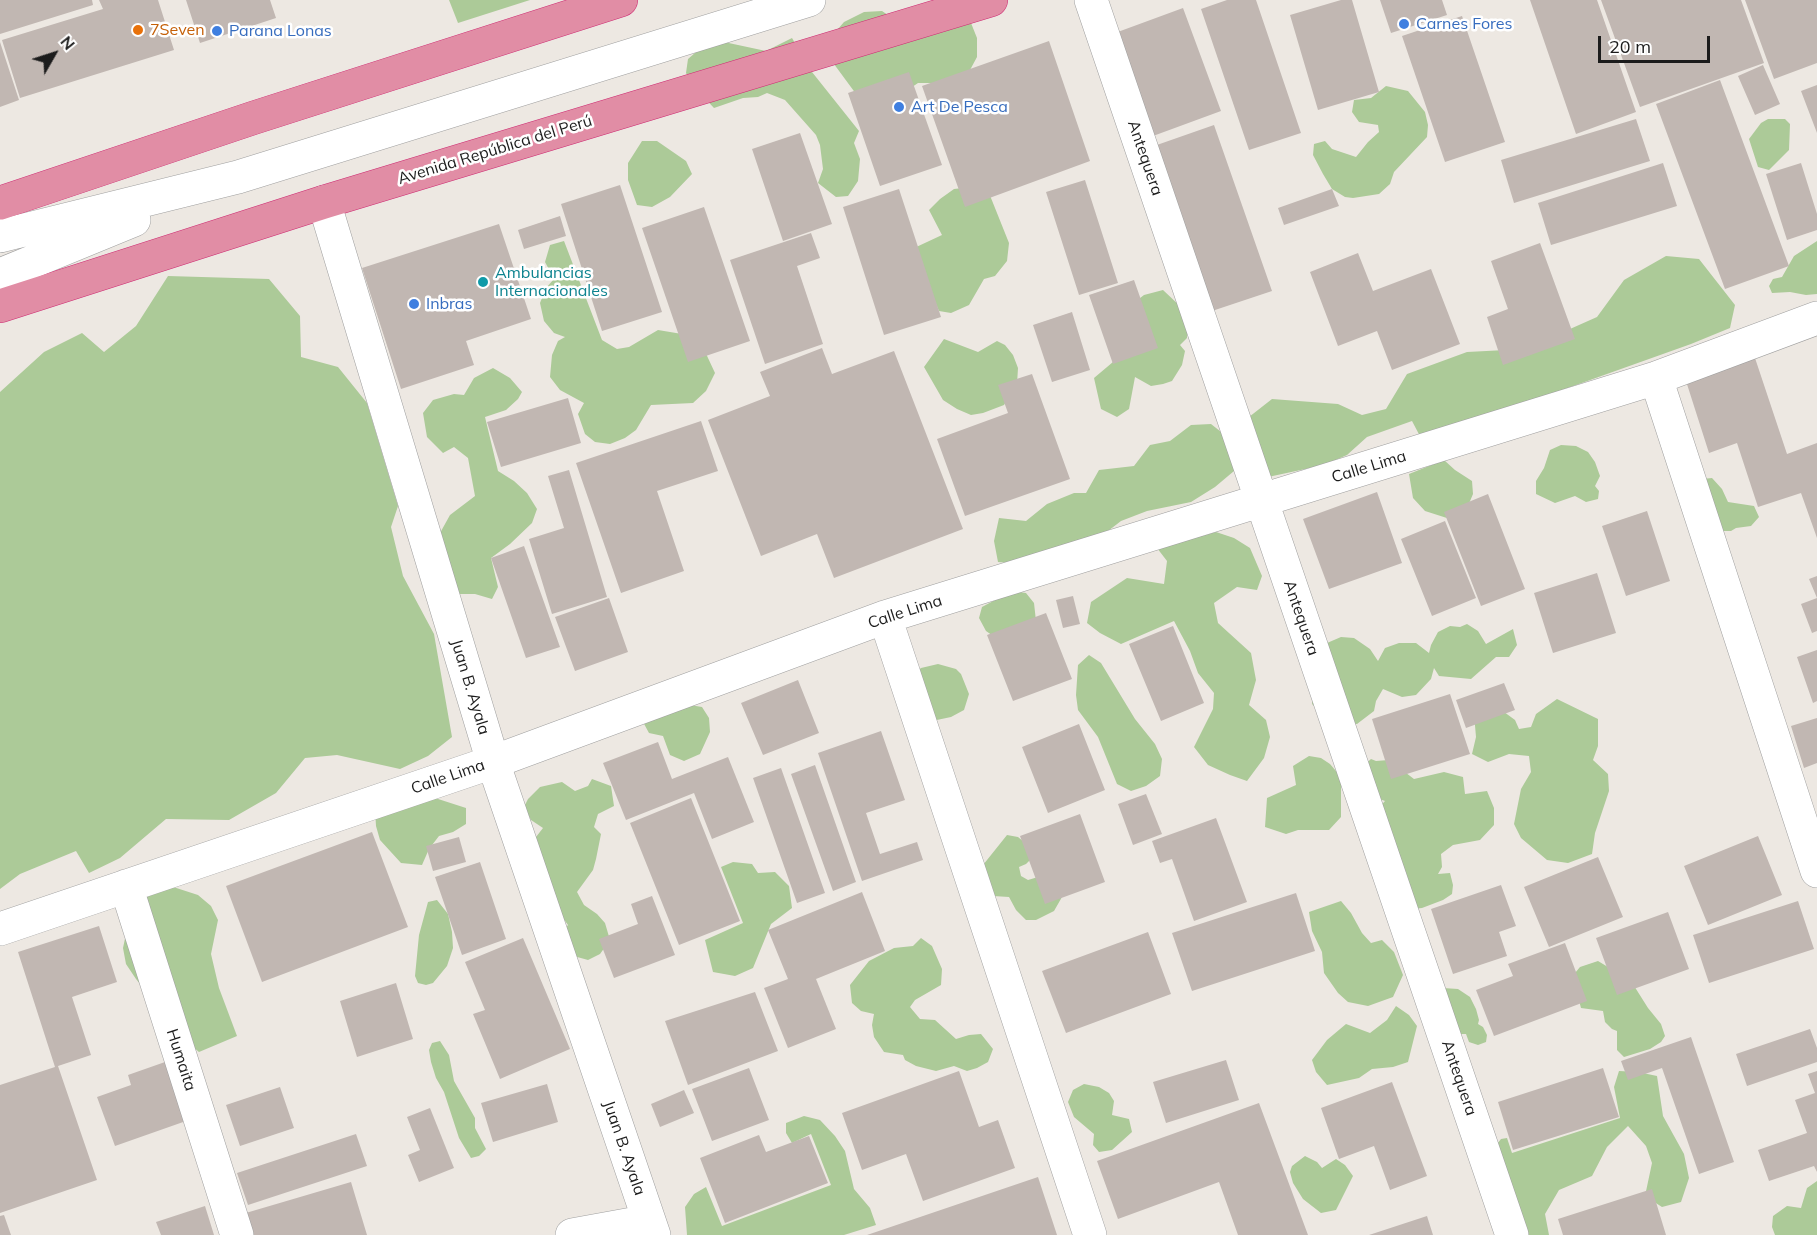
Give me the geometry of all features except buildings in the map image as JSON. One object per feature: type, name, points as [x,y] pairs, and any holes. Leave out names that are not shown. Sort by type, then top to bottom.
[{"type":"highway","points":[[0,203],[621,0]]},
{"type":"highway","name":"Avenida República del Perú","points":[[0,306],[324,202],[991,0]]},
{"type":"street","points":[[0,236],[238,177],[809,0]]},
{"type":"street","name":"Antequera","points":[[1091,0],[1512,1235]]},
{"type":"street","points":[[0,275],[238,177]]},
{"type":"street","name":"Juan B. Ayala","points":[[324,202],[493,762],[652,1228]]},
{"type":"street","name":"Calle Lima","points":[[0,928],[493,762],[885,617],[1656,378],[1817,318]]},
{"type":"street","points":[[1656,378],[1817,871]]},
{"type":"street","points":[[885,617],[1090,1235]]},
{"type":"street","name":"Humaita","points":[[126,886],[237,1235]]},
{"type":"street","points":[[572,1235],[652,1228]]},
{"type":"green space","points":[[449,0],[530,0],[458,23]]},
{"type":"green space","points":[[882,11],[897,21],[971,23],[977,38],[977,57],[963,83],[918,83],[878,110],[859,98],[831,60],[831,37],[844,22],[864,12]]},
{"type":"green space","points":[[792,38],[812,72],[859,131],[854,143],[860,159],[858,181],[848,196],[836,197],[818,183],[823,169],[820,145],[816,135],[785,100],[767,93],[714,108],[695,88],[686,73],[688,59],[703,46],[724,42],[766,51]]},
{"type":"green space","points":[[1386,86],[1408,91],[1425,112],[1428,125],[1427,137],[1394,172],[1390,184],[1379,194],[1345,197],[1332,189],[1323,174],[1313,155],[1314,144],[1325,141],[1332,149],[1356,157],[1379,132],[1378,125],[1359,122],[1352,112],[1354,100],[1371,98]]},
{"type":"green space","points":[[1768,119],[1785,119],[1790,124],[1789,150],[1769,170],[1758,167],[1749,139],[1761,123]]},
{"type":"green space","points":[[642,141],[657,141],[686,161],[692,174],[670,197],[652,207],[637,205],[628,180],[628,163]]},
{"type":"green space","points":[[972,187],[989,193],[1009,243],[1007,261],[995,276],[984,279],[969,305],[951,313],[939,311],[912,249],[942,235],[929,210],[954,189]]},
{"type":"green space","points":[[564,241],[602,340],[617,349],[629,347],[658,330],[688,335],[701,343],[715,373],[706,391],[693,403],[651,405],[636,430],[625,438],[610,444],[595,442],[585,434],[578,414],[584,403],[560,390],[550,377],[552,355],[558,341],[565,337],[554,333],[544,321],[540,303],[546,288],[554,279],[545,262],[550,245]]},
{"type":"green space","points":[[1817,241],[1817,294],[1772,293],[1769,286],[1773,279],[1782,277],[1794,256]]},
{"type":"green space","points":[[1666,256],[1699,259],[1735,305],[1730,328],[1422,440],[1412,421],[1367,437],[1347,455],[1324,465],[1268,477],[1249,417],[1272,399],[1338,404],[1362,415],[1386,409],[1407,374],[1467,352],[1525,349],[1597,317],[1624,280]]},
{"type":"green space","points":[[168,276],[269,279],[300,316],[301,357],[338,367],[367,403],[398,506],[391,527],[403,576],[434,634],[452,737],[428,756],[400,769],[337,755],[305,758],[276,793],[229,820],[166,819],[120,858],[89,873],[76,851],[20,874],[0,889],[0,392],[44,352],[82,333],[104,352],[136,326]]},
{"type":"green space","points":[[1163,290],[1181,307],[1187,323],[1187,338],[1180,345],[1185,351],[1182,365],[1172,381],[1163,384],[1151,386],[1135,377],[1129,409],[1117,417],[1101,409],[1094,378],[1126,351],[1131,305],[1144,295]]},
{"type":"green space","points":[[944,339],[978,352],[997,341],[1005,345],[1013,355],[1018,368],[1017,384],[1004,405],[971,415],[943,400],[924,367]]},
{"type":"green space","points":[[493,368],[510,378],[522,392],[506,410],[485,417],[498,471],[527,493],[537,509],[532,523],[491,558],[498,587],[492,599],[475,594],[459,594],[440,533],[450,515],[475,496],[468,458],[454,447],[443,453],[427,437],[423,413],[433,400],[454,394],[464,395],[474,378]]},
{"type":"green space","points":[[1211,424],[1230,439],[1236,457],[1234,471],[1215,487],[1191,502],[1147,511],[1121,521],[1108,531],[1023,564],[998,562],[994,541],[999,518],[1026,521],[1047,504],[1074,493],[1086,493],[1099,470],[1134,466],[1150,445],[1170,441],[1191,425]]},
{"type":"green space","points":[[1561,445],[1576,446],[1588,452],[1595,462],[1600,476],[1595,486],[1599,491],[1598,499],[1586,502],[1575,496],[1555,503],[1536,494],[1536,481],[1544,468],[1550,450]]},
{"type":"green space","points":[[1444,460],[1472,481],[1473,494],[1468,506],[1450,519],[1425,511],[1413,498],[1409,474]]},
{"type":"green space","points":[[1712,478],[1722,489],[1728,502],[1754,506],[1759,517],[1751,526],[1720,531],[1702,479]]},
{"type":"green space","points":[[1216,532],[1234,538],[1250,548],[1262,576],[1257,590],[1237,587],[1214,603],[1218,623],[1251,653],[1256,680],[1249,705],[1266,720],[1270,737],[1264,758],[1247,781],[1208,765],[1194,747],[1213,709],[1214,693],[1198,673],[1190,651],[1174,621],[1121,644],[1087,623],[1091,602],[1127,578],[1164,584],[1167,561],[1157,548]]},
{"type":"green space","points":[[1012,591],[1026,593],[1034,603],[1036,621],[999,640],[986,631],[979,618],[982,607]]},
{"type":"green space","points":[[1467,624],[1478,631],[1486,644],[1513,629],[1517,645],[1509,657],[1496,657],[1471,679],[1439,676],[1434,668],[1431,679],[1416,695],[1402,697],[1383,689],[1376,701],[1374,711],[1357,724],[1329,720],[1312,704],[1320,646],[1341,637],[1354,638],[1370,649],[1378,661],[1385,648],[1399,643],[1416,643],[1429,653],[1438,632],[1450,626],[1460,627]]},
{"type":"green space","points":[[1089,655],[1101,663],[1135,719],[1155,744],[1162,759],[1160,776],[1146,786],[1131,791],[1117,784],[1098,737],[1078,710],[1076,695],[1078,665]]},
{"type":"green space","points":[[938,664],[956,669],[961,674],[969,694],[964,710],[951,717],[932,721],[911,676],[921,668]]},
{"type":"green space","points":[[1557,699],[1598,719],[1598,746],[1593,760],[1608,774],[1609,791],[1595,833],[1592,854],[1568,863],[1547,860],[1521,838],[1514,824],[1521,789],[1531,772],[1529,756],[1509,754],[1488,762],[1472,754],[1476,737],[1474,714],[1500,709],[1515,720],[1519,729],[1531,727],[1536,714]]},
{"type":"green space","points":[[690,705],[702,707],[709,718],[710,732],[700,754],[684,761],[670,755],[663,736],[649,733],[643,722]]},
{"type":"green space","points":[[1309,756],[1321,758],[1330,764],[1341,777],[1341,817],[1329,830],[1298,830],[1286,834],[1265,827],[1267,798],[1296,785],[1293,766]]},
{"type":"green space","points":[[1371,759],[1389,760],[1414,779],[1444,772],[1463,777],[1465,794],[1487,791],[1494,808],[1494,825],[1480,840],[1453,845],[1441,854],[1442,867],[1438,874],[1450,873],[1453,885],[1452,894],[1443,900],[1422,908],[1412,909],[1374,813],[1385,801],[1377,798],[1362,767]]},
{"type":"green space","points":[[592,779],[611,786],[614,806],[598,814],[594,827],[601,834],[596,859],[593,870],[577,892],[584,905],[605,923],[610,940],[600,954],[588,960],[570,955],[561,933],[568,925],[557,910],[529,846],[543,828],[531,820],[524,807],[528,799],[540,787],[562,782],[575,791],[588,786]]},
{"type":"green space","points":[[435,798],[466,808],[466,824],[453,832],[439,836],[429,849],[422,865],[401,863],[380,840],[375,809]]},
{"type":"green space","points":[[1007,835],[1018,837],[1035,851],[1026,864],[1019,867],[1021,876],[1028,880],[1038,877],[1062,897],[1054,911],[1036,920],[1026,920],[1016,910],[1009,897],[993,896],[983,865]]},
{"type":"green space","points":[[733,862],[752,864],[758,873],[775,872],[789,886],[792,908],[771,924],[753,968],[735,976],[713,972],[705,940],[743,923],[721,867]]},
{"type":"green space","points":[[164,884],[198,895],[211,906],[218,920],[211,954],[219,988],[237,1036],[199,1052],[187,1042],[126,964],[123,948],[133,901]]},
{"type":"green space","points":[[437,900],[448,914],[453,948],[447,966],[433,983],[426,985],[418,983],[415,976],[419,935],[428,902]]},
{"type":"green space","points":[[1341,901],[1371,943],[1382,940],[1394,952],[1403,975],[1393,997],[1368,1006],[1348,1002],[1338,993],[1324,973],[1322,952],[1312,931],[1309,912]]},
{"type":"green space","points":[[921,938],[932,946],[942,969],[941,985],[915,1000],[910,1007],[920,1019],[935,1020],[956,1039],[981,1034],[993,1049],[988,1062],[977,1068],[967,1071],[954,1066],[936,1071],[916,1066],[905,1060],[903,1055],[884,1052],[874,1037],[872,1025],[874,1014],[861,1011],[852,1003],[850,985],[869,961],[894,948],[913,946]]},
{"type":"green space","points":[[1598,961],[1631,981],[1661,1024],[1665,1036],[1661,1042],[1650,1049],[1624,1057],[1617,1050],[1617,1031],[1605,1022],[1603,1011],[1581,1008],[1575,985],[1575,973],[1580,967]]},
{"type":"green space","points":[[1443,988],[1458,989],[1470,997],[1476,1009],[1478,1024],[1483,1027],[1487,1035],[1486,1042],[1478,1045],[1469,1042],[1466,1034],[1456,1034]]},
{"type":"green space","points":[[1396,1006],[1409,1015],[1417,1026],[1408,1062],[1393,1067],[1372,1069],[1359,1078],[1327,1085],[1316,1072],[1312,1060],[1327,1040],[1346,1024],[1370,1033],[1387,1020]]},
{"type":"green space","points":[[440,1041],[449,1055],[454,1081],[475,1118],[475,1128],[486,1149],[479,1156],[471,1158],[459,1138],[444,1092],[436,1078],[429,1050],[432,1043]]},
{"type":"green space","points":[[1619,1071],[1657,1076],[1663,1116],[1684,1154],[1689,1178],[1681,1202],[1662,1207],[1645,1196],[1652,1163],[1646,1146],[1628,1126],[1607,1147],[1592,1176],[1559,1190],[1545,1214],[1549,1235],[1516,1235],[1493,1149],[1501,1139],[1507,1138],[1512,1153],[1620,1118],[1614,1087]]},
{"type":"green space","points":[[1084,1084],[1099,1087],[1109,1093],[1114,1101],[1112,1115],[1129,1119],[1132,1132],[1112,1150],[1099,1152],[1093,1145],[1094,1134],[1074,1117],[1068,1102],[1073,1090]]},
{"type":"green space","points":[[804,1116],[820,1120],[845,1151],[854,1189],[870,1208],[876,1225],[844,1235],[687,1235],[685,1207],[694,1194],[706,1187],[722,1226],[831,1185],[811,1134],[792,1143],[786,1133],[786,1123]]},
{"type":"green space","points":[[1305,1156],[1317,1162],[1322,1168],[1336,1159],[1345,1165],[1353,1176],[1336,1210],[1321,1213],[1303,1199],[1293,1183],[1290,1172],[1292,1166]]},
{"type":"green space","points":[[1817,1181],[1817,1235],[1775,1235],[1772,1227],[1773,1216],[1787,1206],[1801,1208],[1807,1188]]},
{"type":"place","name":"Carnes Fores","points":[[1404,24]]},
{"type":"place","name":"7Seven","points":[[138,30]]},
{"type":"place","name":"Parana Lonas","points":[[217,31]]},
{"type":"place","name":"Art De Pesca","points":[[899,107]]},
{"type":"place","name":"Ambulancias Internacionales","points":[[483,282]]},
{"type":"place","name":"Inbras","points":[[414,304]]}]
